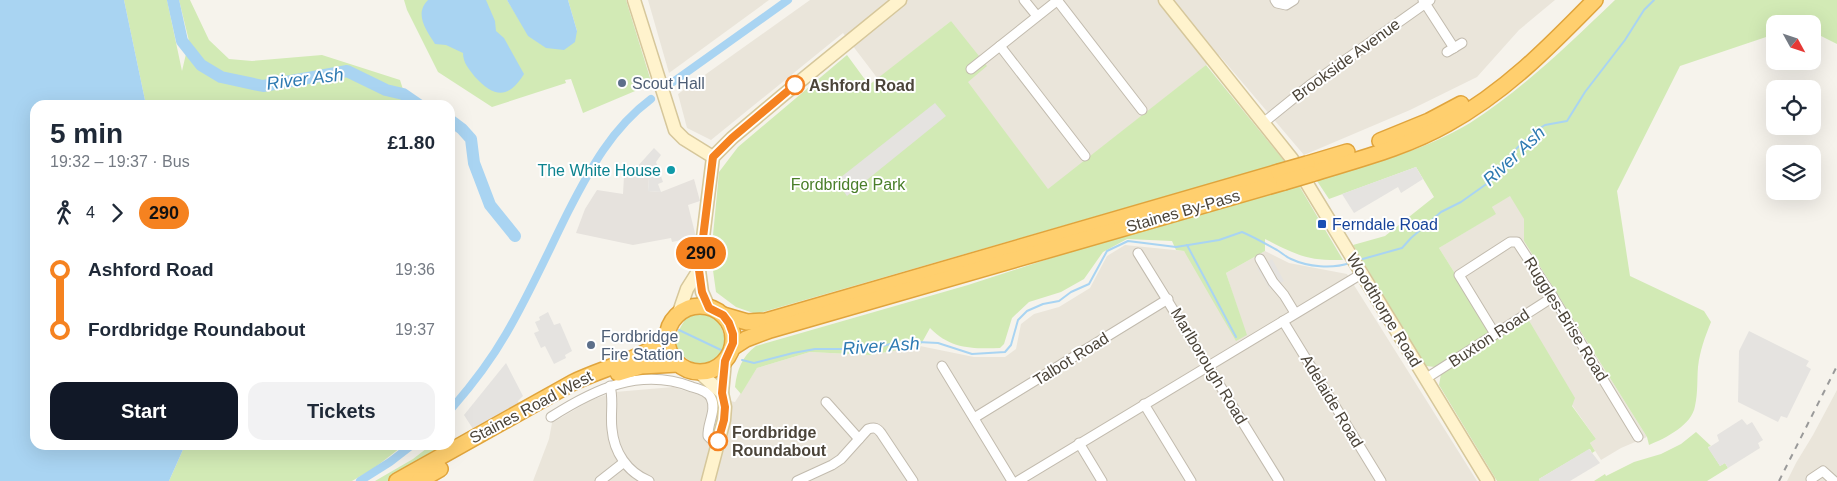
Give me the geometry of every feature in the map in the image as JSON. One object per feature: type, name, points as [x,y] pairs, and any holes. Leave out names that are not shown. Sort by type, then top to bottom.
[{"type":"highway","name":"Staines By-Pass","points":[[1309,169],[1410,130],[1468,100],[1510,70],[1582,0]]},
{"type":"highway","name":"Staines By-Pass","points":[[722,315],[747,322],[766,321],[1409,142],[1446,125],[1474,108],[1525,69],[1596,0]]},
{"type":"highway","name":"Staines By-Pass","points":[[728,355],[752,336],[770,330],[1281,177]]},
{"type":"highway","points":[[698,306],[709,308],[722,315],[731,327],[733,334],[728,355],[716,368],[700,372],[692,371],[678,364],[670,351],[668,338],[671,324],[678,315],[689,308],[698,306]]},
{"type":"highway","name":"Staines Road West","points":[[455,449],[572,383],[654,349],[668,338]]},
{"type":"highway","name":"Staines Road West","points":[[419,481],[591,385],[622,371],[641,366],[678,364]]},
{"type":"highway","name":"Staines Road West","points":[[397,481],[452,450]]},
{"type":"street","points":[[634,0],[675,130],[684,139],[713,157]]},
{"type":"street","points":[[709,308],[702,292],[699,270],[713,157],[732,138],[782,96],[900,0]]},
{"type":"street","points":[[1024,0],[1037,16]]},
{"type":"street","points":[[971,69],[1057,0],[1142,110]]},
{"type":"street","name":"Woodthorpe Road","points":[[1165,0],[1292,159],[1488,481]]},
{"type":"street","points":[[1275,0],[1281,5],[1286,5],[1294,0]]},
{"type":"street","points":[[1426,1],[1454,48]]},
{"type":"street","name":"Brookside Avenue","points":[[1263,123],[1310,85],[1426,1]]},
{"type":"street","points":[[1000,46],[1085,156]]},
{"type":"street","name":"Ruggles-Brise Road","points":[[1495,334],[1459,275],[1510,242],[1517,242],[1553,297],[1638,437]]},
{"type":"street","name":"Marlborough Road","points":[[1138,252],[1278,481]]},
{"type":"street","points":[[1260,259],[1272,282],[1284,295],[1295,313]]},
{"type":"street","points":[[1018,481],[1283,321],[1358,265]]},
{"type":"street","points":[[678,315],[687,289],[699,270]]},
{"type":"street","name":"Buxton Road","points":[[1425,379],[1553,297]]},
{"type":"street","name":"Talbot Road","points":[[974,418],[1168,299]]},
{"type":"street","name":"Adelaide Road","points":[[1283,321],[1381,481]]},
{"type":"street","points":[[708,481],[724,420],[725,407],[722,393],[728,355]]},
{"type":"street","points":[[942,366],[1012,481]]},
{"type":"street","points":[[700,372],[722,393]]},
{"type":"street","points":[[552,417],[578,401],[610,386],[641,379],[674,380],[705,392],[711,398],[713,406],[708,436],[711,440],[718,441]]},
{"type":"street","points":[[610,386],[613,396],[612,429],[616,448],[623,463],[641,478],[648,481]]},
{"type":"street","points":[[826,402],[859,439]]},
{"type":"street","points":[[1144,404],[1191,481]]},
{"type":"street","points":[[797,481],[841,459],[868,429],[873,427],[881,433],[913,481]]},
{"type":"street","points":[[1079,443],[1102,481]]},
{"type":"street","points":[[600,481],[623,463]]},
{"type":"street","points":[[1811,479],[1823,470],[1834,481]]},
{"type":"shaded area","points":[[648,0],[769,0],[669,73]]},
{"type":"shaded area","points":[[810,0],[1555,0],[1519,30],[1477,77],[1410,110],[1304,155],[1219,55],[1048,190],[967,82],[951,21],[878,79],[843,33],[711,140],[687,128],[678,94]]},
{"type":"shaded area","points":[[935,103],[946,116],[847,196],[836,181]]},
{"type":"shaded area","points":[[654,148],[661,155],[656,162],[663,182],[658,184],[661,192],[648,191],[649,177],[624,176],[624,168],[637,167]]},
{"type":"shaded area","points":[[1416,167],[1423,179],[1401,193],[1398,187],[1354,213],[1342,194]]},
{"type":"shaded area","points":[[624,176],[649,177],[648,191],[661,192],[694,179],[700,201],[688,205],[696,237],[672,242],[671,238],[633,245],[576,233],[585,209],[597,190],[623,194]]},
{"type":"shaded area","points":[[1510,195],[1525,219],[1524,241],[1647,437],[1621,448],[1601,460],[1590,443],[1596,439],[1572,405],[1523,312],[1491,331],[1439,248],[1495,214],[1492,207]]},
{"type":"shaded area","points":[[1125,245],[1184,251],[1246,335],[1226,273],[1265,251],[1289,263],[1347,274],[1477,481],[533,481],[549,439],[552,423],[591,400],[615,392],[673,387],[702,396],[735,402],[757,368],[810,352],[870,355],[920,346],[974,357],[1005,357],[1016,349],[1021,324],[1034,314],[1059,307],[1090,288],[1107,256]]},
{"type":"shaded area","points":[[1272,259],[1284,281],[1270,289],[1257,268]]},
{"type":"shaded area","points":[[548,312],[554,325],[560,323],[572,351],[565,355],[566,358],[554,364],[545,346],[541,348],[534,333],[539,331],[535,322],[540,320],[539,317]]},
{"type":"shaded area","points":[[1749,331],[1809,361],[1806,366],[1811,369],[1787,418],[1781,416],[1778,422],[1738,402],[1739,351]]},
{"type":"shaded area","points":[[506,363],[523,396],[518,401],[519,404],[473,429],[464,415]]},
{"type":"shaded area","points":[[1837,390],[1837,481],[1787,481],[1796,463]]},
{"type":"shaded area","points":[[1742,419],[1747,425],[1752,422],[1763,440],[1758,443],[1760,448],[1728,468],[1725,463],[1720,466],[1708,448],[1719,441],[1717,435]]},
{"type":"shaded area","points":[[1589,449],[1600,463],[1570,481],[1540,481],[1539,479]]},
{"type":"green space","points":[[124,0],[167,0],[182,71],[189,41],[179,0],[190,0],[209,40],[229,59],[252,61],[322,55],[400,80],[406,100],[145,100]]},
{"type":"green space","points":[[404,0],[507,0],[520,21],[577,31],[568,0],[626,0],[650,78],[647,86],[583,113],[571,79],[565,80],[566,83],[492,107],[438,72],[407,10]]},
{"type":"green space","points":[[1615,0],[1837,0],[1837,44],[1821,36],[1821,15],[1766,15],[1766,37],[1680,66],[1617,191],[1630,276],[1704,311],[1711,322],[1700,355],[1697,396],[1693,413],[1684,425],[1663,439],[1649,445],[1647,437],[1524,241],[1524,219],[1510,196],[1492,207],[1496,214],[1439,248],[1491,331],[1435,367],[1426,366],[1353,245],[1385,236],[1434,197],[1416,167],[1329,199],[1317,181],[1376,163],[1452,133],[1470,123],[1509,95],[1563,49]]},
{"type":"green space","name":"Fordbridge Park","points":[[951,21],[987,66],[968,82],[1048,189],[1206,65],[1285,162],[756,314],[736,307],[716,292],[711,256],[719,172],[738,147],[847,55],[869,85]]},
{"type":"green space","points":[[1298,184],[1343,260],[1302,256],[1265,239],[1265,251],[1226,273],[1247,335],[1236,341],[1184,251],[1176,250],[1172,241],[1127,239],[1103,252],[1084,279],[1061,292],[1029,302],[1012,318],[1004,344],[1000,348],[971,348],[954,344],[930,328],[920,346],[870,355],[810,352],[757,368],[741,394],[735,387],[741,364],[747,354],[756,346],[968,285],[1125,234]]},
{"type":"green space","points":[[696,314],[715,319],[721,327],[727,346],[716,360],[707,364],[695,363],[689,360],[679,351],[673,340],[686,318]]},
{"type":"green space","points":[[1528,319],[1575,398],[1572,406],[1596,439],[1590,443],[1595,451],[1592,453],[1590,449],[1539,479],[1540,481],[1497,481],[1439,385],[1441,374]]},
{"type":"green space","points":[[1696,432],[1711,446],[1708,447],[1720,466],[1725,463],[1728,468],[1707,481],[1594,481],[1605,474],[1606,476],[1634,462],[1661,454],[1681,444]]},
{"type":"green space","points":[[183,450],[398,450],[373,469],[352,481],[169,481]]},
{"type":"green space","points":[[425,450],[441,450],[388,481],[375,481]]},
{"type":"water","points":[[0,0],[124,0],[145,100],[30,100],[30,450],[183,450],[169,481],[0,481]]},
{"type":"water","points":[[428,0],[486,0],[495,21],[496,31],[504,38],[524,74],[518,82],[506,92],[495,92],[488,89],[469,69],[465,63],[463,53],[446,45],[435,44],[425,28],[422,16],[424,5]]},
{"type":"water","points":[[507,0],[568,0],[577,31],[575,42],[564,50],[546,48],[528,36]]},
{"type":"waterway","name":"River Ash","points":[[173,0],[182,41],[201,65],[221,77],[263,86],[347,71],[386,90],[403,94],[412,100]]},
{"type":"waterway","points":[[673,82],[788,0]]},
{"type":"waterway","name":"River Ash","points":[[1359,260],[1402,248],[1441,212],[1461,202],[1492,180],[1517,148],[1537,130],[1545,125],[1567,121],[1585,92],[1625,40],[1644,10],[1654,0]]},
{"type":"waterway","points":[[455,404],[481,372],[506,334],[576,196],[603,150],[637,110],[651,99]]},
{"type":"waterway","name":"River Ash","points":[[455,124],[471,139],[474,163],[490,205],[515,236]]},
{"type":"waterway","name":"River Ash","points":[[742,360],[754,363],[815,349],[872,349],[890,344],[918,342],[938,343],[972,354],[1005,352],[1011,345],[1018,320],[1027,311],[1043,304],[1059,301],[1071,292],[1089,284],[1107,251],[1128,241],[1176,247],[1219,240],[1242,232],[1298,262],[1320,266],[1350,263]]},
{"type":"waterway","points":[[1187,245],[1236,337]]},
{"type":"waterway","name":"River Ash","points":[[679,330],[721,350]]},
{"type":"waterway","points":[[360,481],[406,450]]},
{"type":"railway","points":[[1779,481],[1837,366]]},
{"type":"bus line","name":"290","points":[[718,441],[724,420],[725,407],[722,393],[725,361],[733,343],[733,334],[729,323],[723,315],[709,308],[702,292],[699,270],[713,157],[732,138],[795,85]]},
{"type":"place","name":"Scout Hall","points":[[622,83]]},
{"type":"place","name":"Ashford Road","points":[[795,85]]},
{"type":"place","name":"The White House","points":[[671,170]]},
{"type":"place","name":"Ferndale Road","points":[[1322,224]]},
{"type":"place","name":"Fordbridge Fire Station","points":[[591,345]]},
{"type":"place","name":"Fordbridge Roundabout","points":[[718,441]]}]
